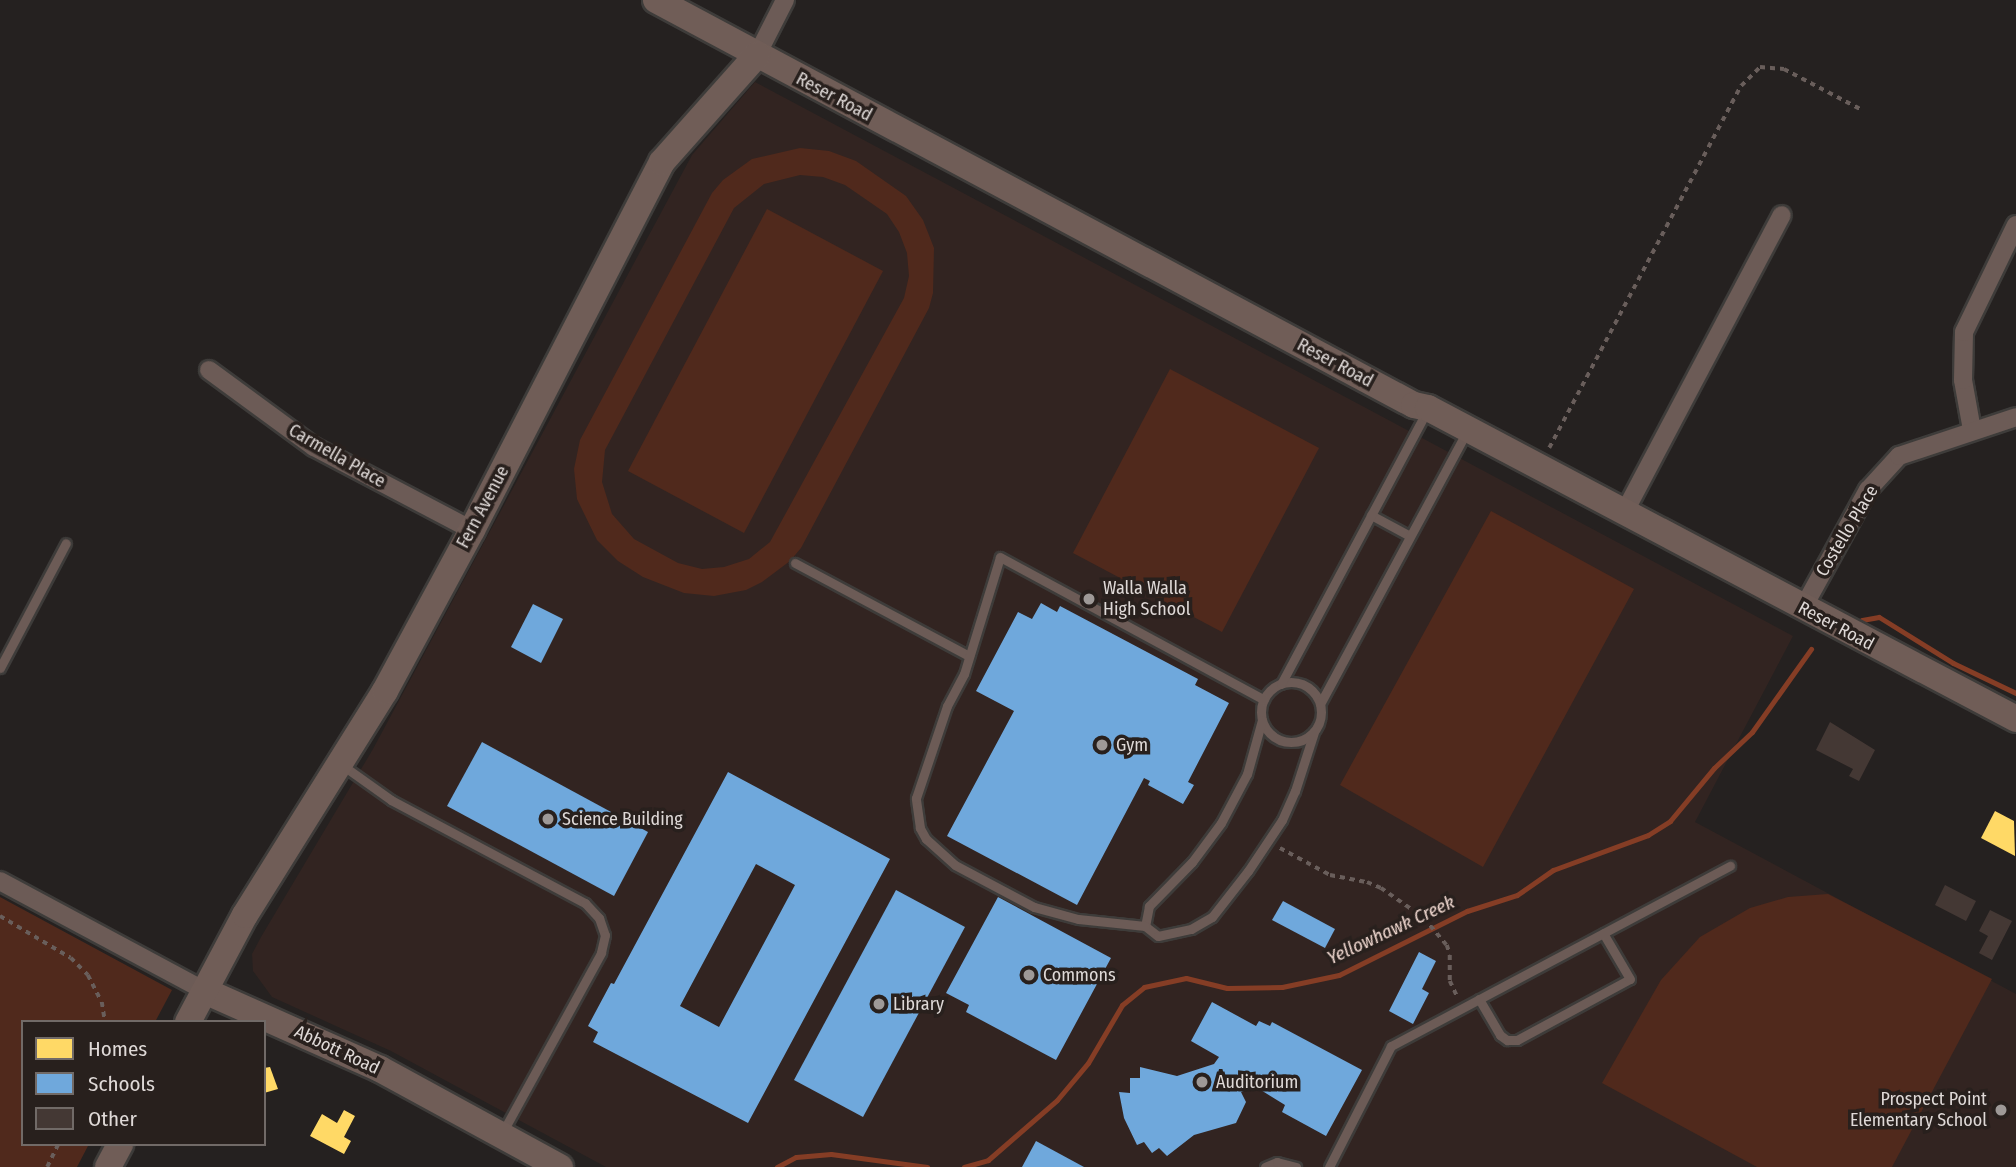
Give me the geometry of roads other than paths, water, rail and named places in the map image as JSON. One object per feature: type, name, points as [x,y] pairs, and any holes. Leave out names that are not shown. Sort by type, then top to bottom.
[{"type":"main road","name":"Reser Road","points":[[656,0],[1413,405],[1429,408],[1539,469],[2016,719]]},
{"type":"main road","name":"Fern Avenue","points":[[189,1020],[245,915],[385,691],[472,530],[662,162],[757,55]]},
{"type":"main road","name":"Abbott Road","points":[[205,990],[380,1069],[560,1167]]},
{"type":"main road","points":[[108,1167],[119,1146]]},
{"type":"street","name":"Fern Avenue","points":[[757,55],[785,0]]},
{"type":"street","points":[[1624,513],[1782,215]]},
{"type":"street","points":[[1972,430],[1963,380],[1964,332],[2016,225]]},
{"type":"street","name":"Carmella Place","points":[[209,370],[314,447],[472,530]]},
{"type":"street","name":"Costello Place","points":[[1803,608],[1868,490],[1899,456],[2016,417]]},
{"type":"street","name":"Abbott Road","points":[[0,881],[205,990]]},
{"type":"lane","points":[[1145,926],[1149,906],[1192,862],[1221,823],[1247,774],[1262,720],[1264,700],[1281,684],[1429,408]]},
{"type":"lane","points":[[1320,704],[1468,429]]},
{"type":"lane","points":[[1371,515],[1410,536]]},
{"type":"lane","points":[[0,668],[66,543]]},
{"type":"lane","points":[[1264,700],[1000,557],[970,656],[947,706],[916,798],[918,819],[926,839],[956,865],[1034,907],[1078,919],[1145,926],[1158,936],[1191,929],[1212,917],[1268,842],[1295,791],[1321,717],[1320,704],[1308,687],[1291,682],[1281,684]]},
{"type":"lane","points":[[795,563],[970,656]]},
{"type":"lane","points":[[1262,720],[1269,732],[1283,741],[1300,741],[1314,732]]},
{"type":"lane","points":[[341,764],[391,800],[585,903],[600,918],[604,935],[601,953],[501,1135]]},
{"type":"lane","points":[[1329,1167],[1391,1046],[1730,866]]},
{"type":"lane","points":[[1479,999],[1503,1038],[1512,1041],[1528,1034],[1630,979],[1603,933]]},
{"type":"lane","points":[[1265,1167],[1277,1163],[1296,1167]]},
{"type":"waterway","name":"Yellowhawk Creek","points":[[1862,620],[1879,617],[1953,663],[2016,693]]},
{"type":"waterway","name":"Yellowhawk Creek","points":[[964,1167],[988,1160],[1057,1100],[1088,1063],[1122,1005],[1144,987],[1186,978],[1227,988],[1282,987],[1339,975],[1467,911],[1517,895],[1553,870],[1648,835],[1670,821],[1714,768],[1752,732],[1811,649]]},
{"type":"waterway","name":"Yellowhawk Creek","points":[[777,1167],[796,1157],[831,1154],[927,1167]]},
{"type":"place","name":"Walla Walla High School","points":[[1089,599]]},
{"type":"place","name":"Gym","points":[[1102,745]]},
{"type":"place","name":"Science Building","points":[[548,819]]},
{"type":"place","name":"Commons","points":[[1029,975]]},
{"type":"place","name":"Library","points":[[879,1004]]},
{"type":"place","name":"Auditorium","points":[[1202,1082]]},
{"type":"place","name":"Prospect Point Elementary School","points":[[2001,1110]]}]
